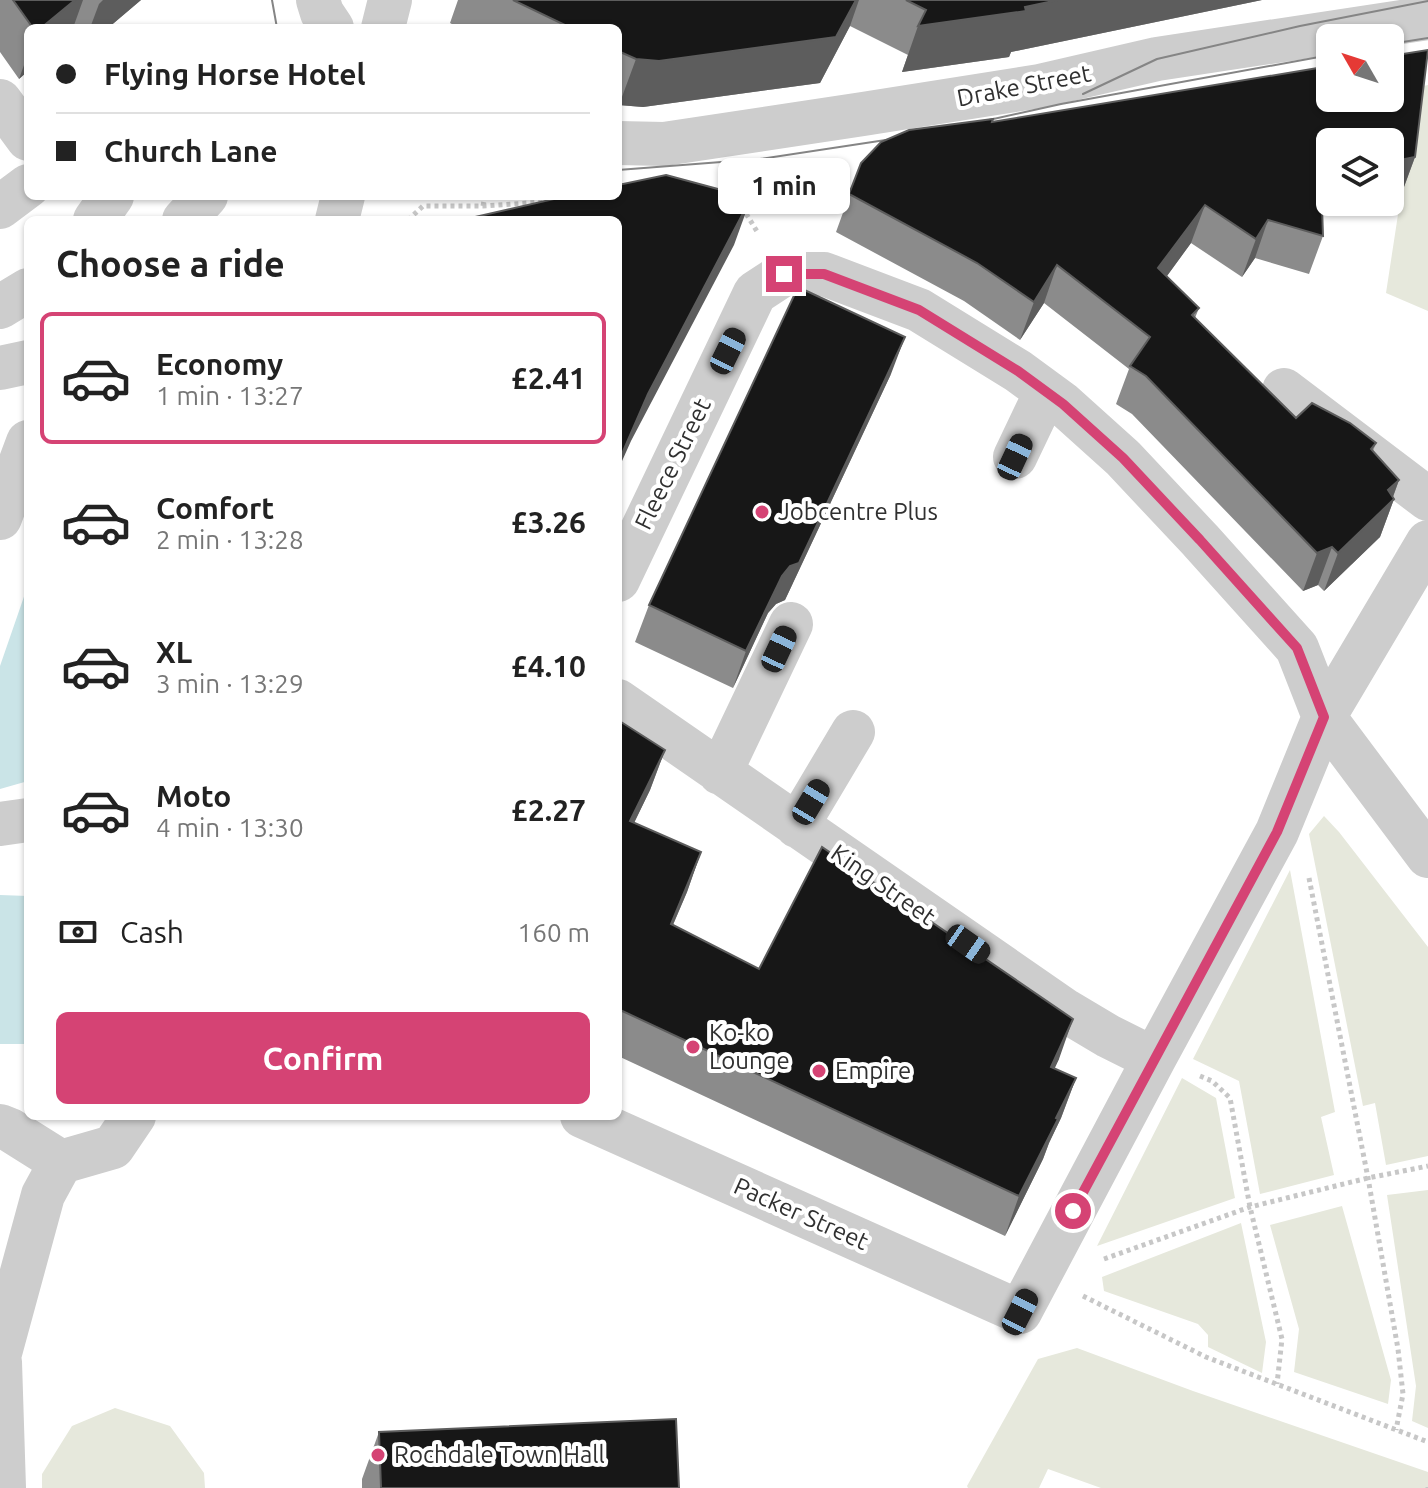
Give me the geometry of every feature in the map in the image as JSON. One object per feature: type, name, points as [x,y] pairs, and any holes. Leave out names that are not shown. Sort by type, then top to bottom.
[{"type":"street","points":[[318,0],[329,24]]},
{"type":"street","points":[[384,24],[390,0]]},
{"type":"street","name":"Drake Street","points":[[622,143],[664,144],[878,112],[1040,86],[1157,59],[1428,18]]},
{"type":"street","points":[[0,101],[24,134]]},
{"type":"street","points":[[0,207],[24,189]]},
{"type":"street","points":[[188,216],[202,200]]},
{"type":"street","points":[[784,274],[824,274],[919,310],[1018,371],[1063,404],[1123,458],[1297,648],[1324,717],[1428,856]]},
{"type":"street","name":"Fleece Street","points":[[622,572],[755,293],[784,274]]},
{"type":"street","points":[[0,307],[24,292]]},
{"type":"street","points":[[0,368],[24,363]]},
{"type":"street","points":[[1284,390],[1428,499]]},
{"type":"street","points":[[1015,457],[1046,392]]},
{"type":"street","points":[[0,518],[24,453]]},
{"type":"street","points":[[1046,1261],[1277,832],[1324,717],[1428,542]]},
{"type":"street","points":[[720,773],[791,624]]},
{"type":"street","name":"King Street","points":[[622,704],[1066,1011],[1154,1059]]},
{"type":"street","points":[[797,826],[853,732]]},
{"type":"street","points":[[0,824],[24,821]]},
{"type":"street","points":[[0,1353],[43,1195],[61,1162],[113,1147],[131,1120]]},
{"type":"street","name":"Packer Street","points":[[591,1120],[1020,1312],[1046,1261]]},
{"type":"street","points":[[0,1126],[61,1162]]},
{"type":"street","points":[[0,1362],[4,1488]]},
{"type":"path","points":[[483,206],[484,200]]},
{"type":"path","points":[[738,200],[784,274]]},
{"type":"path","points":[[412,216],[423,206],[545,202]]},
{"type":"path","points":[[1277,832],[1303,849],[1368,1178],[1398,1349],[1403,1394],[1396,1430]]},
{"type":"path","points":[[1154,1059],[1212,1081],[1230,1098],[1250,1207],[1282,1339],[1277,1384]]},
{"type":"path","points":[[1046,1261],[1099,1261],[1250,1207],[1428,1166]]},
{"type":"path","points":[[1046,1261],[1206,1357],[1428,1442]]},
{"type":"shaded area","points":[[1428,85],[1428,311],[1386,293],[1398,216],[1404,216],[1404,170],[1414,88]]},
{"type":"shaded area","points":[[1324,816],[1428,947],[1428,1156],[1386,1165],[1375,1103],[1363,1106],[1309,834]]},
{"type":"shaded area","points":[[1290,870],[1335,1112],[1321,1117],[1334,1175],[1260,1194],[1239,1081],[1193,1059]]},
{"type":"shaded area","points":[[1182,1078],[1216,1098],[1235,1198],[1097,1246]]},
{"type":"shaded area","points":[[1428,1190],[1428,1428],[1412,1421],[1416,1386],[1387,1195]]},
{"type":"shaded area","points":[[1342,1206],[1391,1380],[1388,1404],[1294,1372],[1299,1329],[1270,1225]]},
{"type":"shaded area","points":[[1241,1223],[1266,1342],[1262,1373],[1208,1347],[1208,1335],[1198,1324],[1104,1291],[1102,1277]]},
{"type":"shaded area","points":[[1077,1348],[1428,1472],[1428,1488],[1101,1488],[1048,1469],[1039,1488],[968,1488],[1038,1359]]},
{"type":"shaded area","points":[[115,1408],[170,1426],[204,1473],[205,1488],[42,1488],[42,1474],[72,1426]]},
{"type":"water","points":[[24,597],[24,782],[0,789],[0,666]]},
{"type":"water","points":[[0,895],[24,896],[24,1044],[0,1044]]},
{"type":"building","points":[[13,0],[75,0],[46,24],[30,24]]},
{"type":"building","points":[[513,0],[856,0],[836,37],[659,61],[636,59],[622,53],[622,24],[563,24]]},
{"type":"building","points":[[906,0],[1058,0],[1025,7],[1026,11],[918,26],[926,10]]},
{"type":"building","points":[[1428,50],[1415,157],[1404,159],[1404,128],[1316,128],[1316,216],[1322,216],[1323,236],[1268,220],[1256,239],[1205,205],[1158,268],[1199,308],[1192,315],[1296,418],[1312,403],[1350,423],[1376,443],[1371,449],[1399,480],[1388,490],[1394,499],[1338,553],[1332,547],[1317,553],[1146,376],[1130,366],[1150,337],[1057,265],[1034,302],[977,263],[849,194],[861,163],[881,142],[909,130],[993,119],[992,122],[1316,68],[1316,112],[1404,112],[1404,54]]},
{"type":"building","points":[[666,175],[751,198],[648,394],[622,454],[622,216],[480,216],[550,200],[622,200],[622,184]]},
{"type":"building","name":"Jobcentre Plus","points":[[798,287],[905,337],[799,563],[790,566],[782,576],[746,651],[649,605]]},
{"type":"building","points":[[622,723],[665,750],[630,821],[701,852],[671,924],[759,969],[822,847],[1073,1019],[1051,1067],[1076,1078],[1019,1196],[622,1011]]},
{"type":"building","points":[[676,1419],[679,1488],[381,1488],[379,1432]]},
{"type":"tram line","points":[[272,0],[276,24]]},
{"type":"tram line","points":[[1083,94],[1157,59],[1428,1]]},
{"type":"tram line","points":[[1404,42],[1428,38]]},
{"type":"tram line","points":[[971,124],[1061,104],[1316,58]]},
{"type":"tram line","points":[[622,170],[760,159],[912,136]]},
{"type":"place","name":"Jobcentre Plus","points":[[762,512]]},
{"type":"place","name":"Ko-ko Lounge","points":[[693,1047]]},
{"type":"place","name":"Empire","points":[[819,1071]]},
{"type":"place","name":"Rochdale Town Hall","points":[[378,1455]]},
{"type":"route","points":[[784,274],[824,274],[919,310],[1018,371],[1063,404],[1123,458],[1297,648],[1324,717],[1277,832],[1073,1211]]}]
